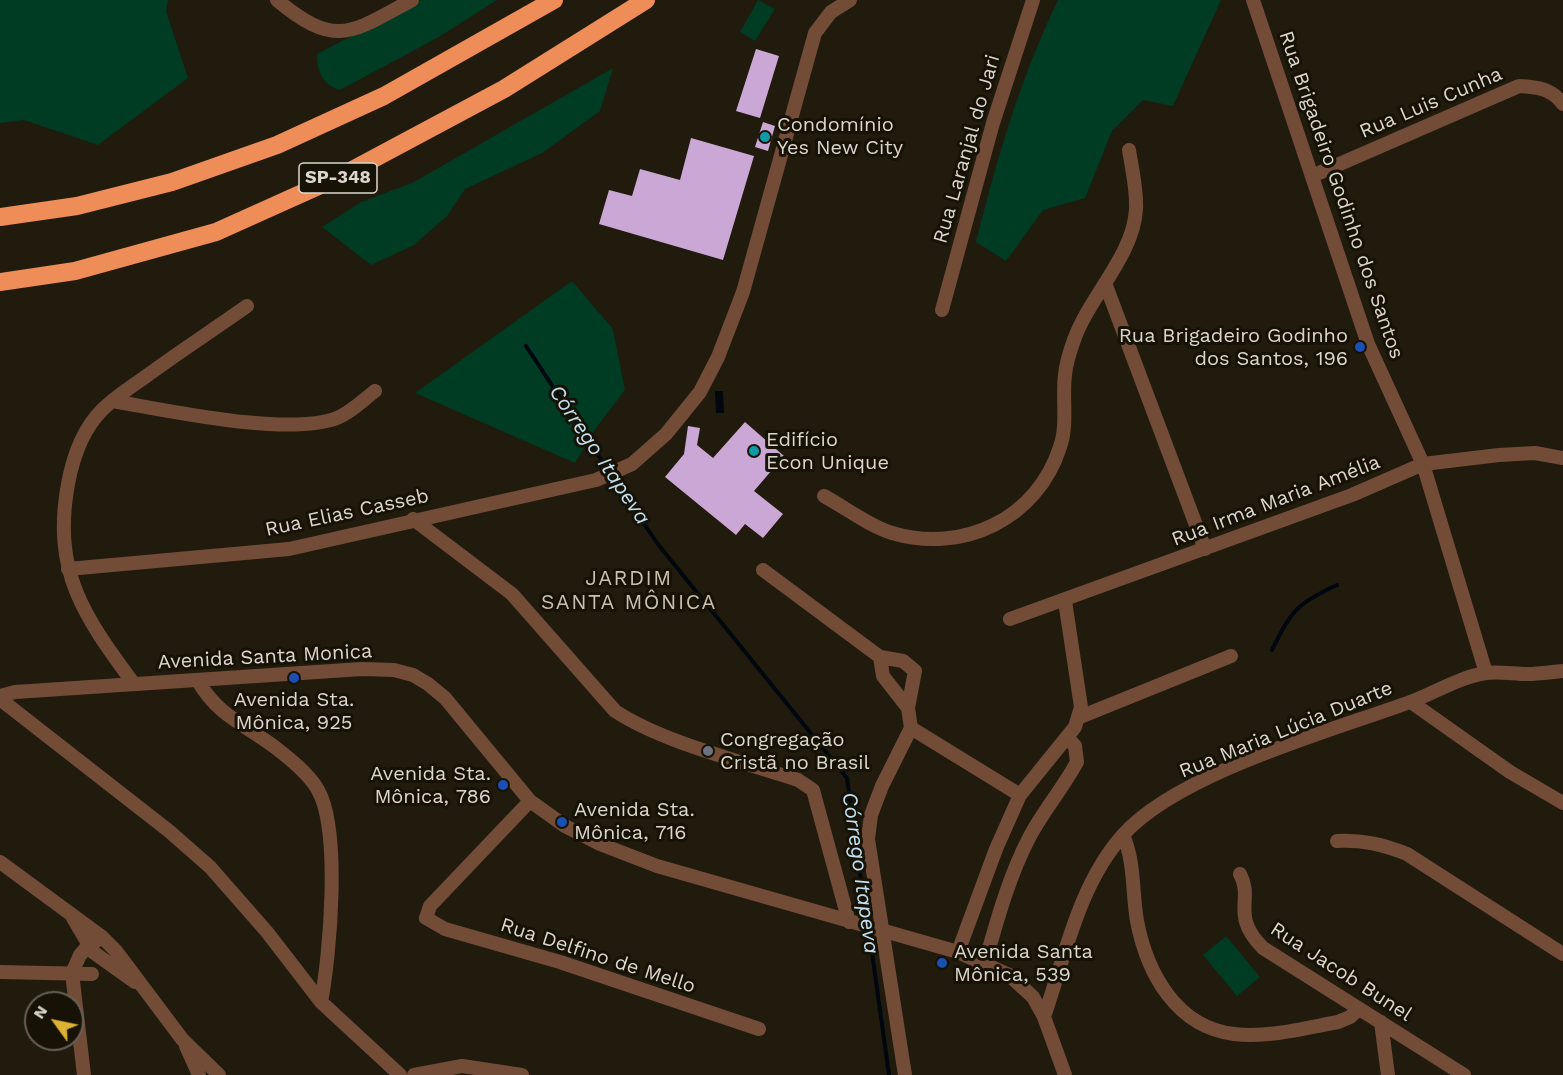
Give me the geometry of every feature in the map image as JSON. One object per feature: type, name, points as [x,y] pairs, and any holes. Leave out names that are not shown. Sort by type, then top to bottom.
[{"type":"highway","name":"SP-348","points":[[0,217],[77,206],[172,182],[278,145],[384,96],[554,0]]},
{"type":"highway","name":"SP-348","points":[[0,282],[75,271],[216,232],[345,174],[504,89],[646,0]]},
{"type":"street","points":[[277,0],[311,26],[324,31],[343,33],[365,26],[412,0]]},
{"type":"street","name":"Rua Elias Casseb","points":[[68,569],[289,549],[599,478],[632,465],[666,434],[700,392],[718,357],[743,292],[815,33],[831,12],[850,0]]},
{"type":"street","name":"Rua Laranjal do Jari","points":[[942,310],[993,123],[1033,0]]},
{"type":"street","name":"Rua Brigadeiro Godinho dos Santos","points":[[1253,0],[1368,344],[1424,464],[1486,673]]},
{"type":"street","name":"Rua Luis Cunha","points":[[1312,176],[1519,87],[1540,87],[1558,98],[1563,104]]},
{"type":"street","points":[[824,496],[889,532],[929,540],[969,537],[1013,515],[1049,470],[1060,447],[1068,356],[1086,314],[1122,252],[1136,211],[1129,150]]},
{"type":"street","points":[[1105,283],[1205,549]]},
{"type":"street","points":[[134,684],[88,619],[68,569],[63,539],[63,510],[71,467],[90,424],[112,401],[247,306]]},
{"type":"street","points":[[112,401],[242,422],[291,424],[337,418],[375,391]]},
{"type":"street","name":"Rua Irma Maria Amélia","points":[[1010,619],[1065,601],[1352,495],[1424,464],[1534,453],[1563,458]]},
{"type":"street","points":[[413,519],[512,594],[615,711],[628,720],[798,780],[813,790],[854,924]]},
{"type":"street","points":[[763,570],[880,657],[909,665],[915,671],[915,684],[908,708],[911,728],[882,786],[871,815],[868,839],[880,931],[905,1075]]},
{"type":"street","points":[[958,952],[996,849],[1020,795],[1067,737],[1080,717],[1081,707],[1065,601]]},
{"type":"street","points":[[1080,717],[1231,656]]},
{"type":"street","points":[[880,657],[883,676],[908,708]]},
{"type":"street","name":"Avenida Santa Monica","points":[[0,697],[15,692],[362,669],[394,670],[412,675],[445,698],[530,801],[565,826],[600,844],[657,866],[958,952],[985,963],[1024,986],[1044,1017],[1065,1075]]},
{"type":"street","name":"Rua Maria Lúcia Duarte","points":[[1044,1017],[1084,898],[1096,874],[1123,835],[1148,812],[1225,771],[1345,724],[1411,702],[1451,684],[1486,673],[1563,671]]},
{"type":"street","points":[[198,681],[208,699],[219,710],[276,748],[306,775],[318,789],[324,804],[331,906],[328,964],[321,1002]]},
{"type":"street","points":[[0,697],[169,831],[210,867],[267,932],[321,1002],[400,1075]]},
{"type":"street","points":[[1411,702],[1510,772],[1563,803]]},
{"type":"street","points":[[911,728],[1020,795]]},
{"type":"street","points":[[985,963],[1001,906],[1016,865],[1039,820],[1077,762],[1075,746],[1067,737]]},
{"type":"street","name":"Rua Delfino de Mello","points":[[530,801],[430,906],[426,918],[445,929],[560,962],[759,1029]]},
{"type":"street","points":[[1123,835],[1130,858],[1140,939],[1153,971],[1179,1011],[1218,1031],[1262,1034],[1338,1022],[1350,1017],[1359,1009]]},
{"type":"street","points":[[1337,841],[1372,842],[1407,854],[1563,954]]},
{"type":"street","points":[[0,862],[102,937],[116,951],[140,986],[212,1073]]},
{"type":"street","name":"Rua Jacob Bunel","points":[[1240,874],[1244,884],[1243,908],[1251,936],[1263,948],[1464,1075]]},
{"type":"street","points":[[70,914],[88,946],[106,964],[140,986]]},
{"type":"street","points":[[75,991],[72,973],[88,946],[102,937]]},
{"type":"street","points":[[83,991],[92,974],[106,964],[116,951]]},
{"type":"street","points":[[0,972],[92,974]]},
{"type":"street","points":[[1381,1022],[1388,1075]]},
{"type":"street","points":[[182,1039],[199,1075]]},
{"type":"street","points":[[82,1051],[84,1075]]},
{"type":"street","points":[[414,1075],[462,1066],[522,1075]]},
{"type":"green space","points":[[0,0],[168,0],[166,11],[188,78],[98,145],[24,120],[0,123]]},
{"type":"green space","points":[[421,0],[497,0],[437,38],[340,90],[325,81],[318,66],[317,54]]},
{"type":"green space","points":[[758,0],[775,9],[755,41],[740,32]]},
{"type":"green space","points":[[1058,0],[1221,0],[1173,106],[1143,100],[1112,131],[1085,198],[1043,210],[1006,261],[976,242],[992,180],[1021,89]]},
{"type":"green space","points":[[613,68],[600,111],[542,153],[465,189],[447,216],[414,245],[371,265],[322,227],[361,202],[412,183]]},
{"type":"green space","points":[[572,281],[613,329],[625,390],[596,428],[575,463],[415,393]]},
{"type":"green space","points":[[1226,936],[1260,977],[1237,996],[1203,955]]},
{"type":"shaded area","points":[[715,391],[723,391],[724,413],[716,413]]},
{"type":"building","points":[[756,49],[779,56],[760,118],[736,111]]},
{"type":"building","name":"Condomínio Yes New City","points":[[763,122],[775,126],[768,151],[755,147]]},
{"type":"building","points":[[691,138],[754,156],[723,260],[599,224],[609,190],[632,196],[640,169],[680,180]]},
{"type":"building","points":[[745,422],[784,456],[754,491],[783,514],[763,538],[745,524],[736,535],[665,477],[684,454],[688,426],[700,428],[697,445],[713,458]]},
{"type":"waterway","name":"Córrego Itapeva","points":[[526,346],[608,470]]},
{"type":"waterway","name":"Córrego Itapeva","points":[[612,476],[657,543],[847,778],[867,924]]},
{"type":"waterway","points":[[1272,650],[1297,609],[1313,597],[1337,585]]},
{"type":"waterway","name":"Córrego Itapeva","points":[[869,931],[889,1075]]},
{"type":"place","name":"Condomínio Yes New City","points":[[765,137]]},
{"type":"place","name":"Rua Brigadeiro Godinho dos Santos, 196","points":[[1360,347]]},
{"type":"place","name":"Edifício Econ Unique","points":[[754,451]]},
{"type":"place","name":"Avenida Sta. Mônica, 925","points":[[294,678]]},
{"type":"place","name":"Congregação Cristã no Brasil","points":[[708,751]]},
{"type":"place","name":"Avenida Sta. Mônica, 786","points":[[503,785]]},
{"type":"place","name":"Avenida Sta. Mônica, 716","points":[[562,822]]},
{"type":"place","name":"Avenida Santa Mônica, 539","points":[[942,963]]},
{"type":"district","name":"JARDIM SANTA MÔNICA","points":[[629,591]]}]
